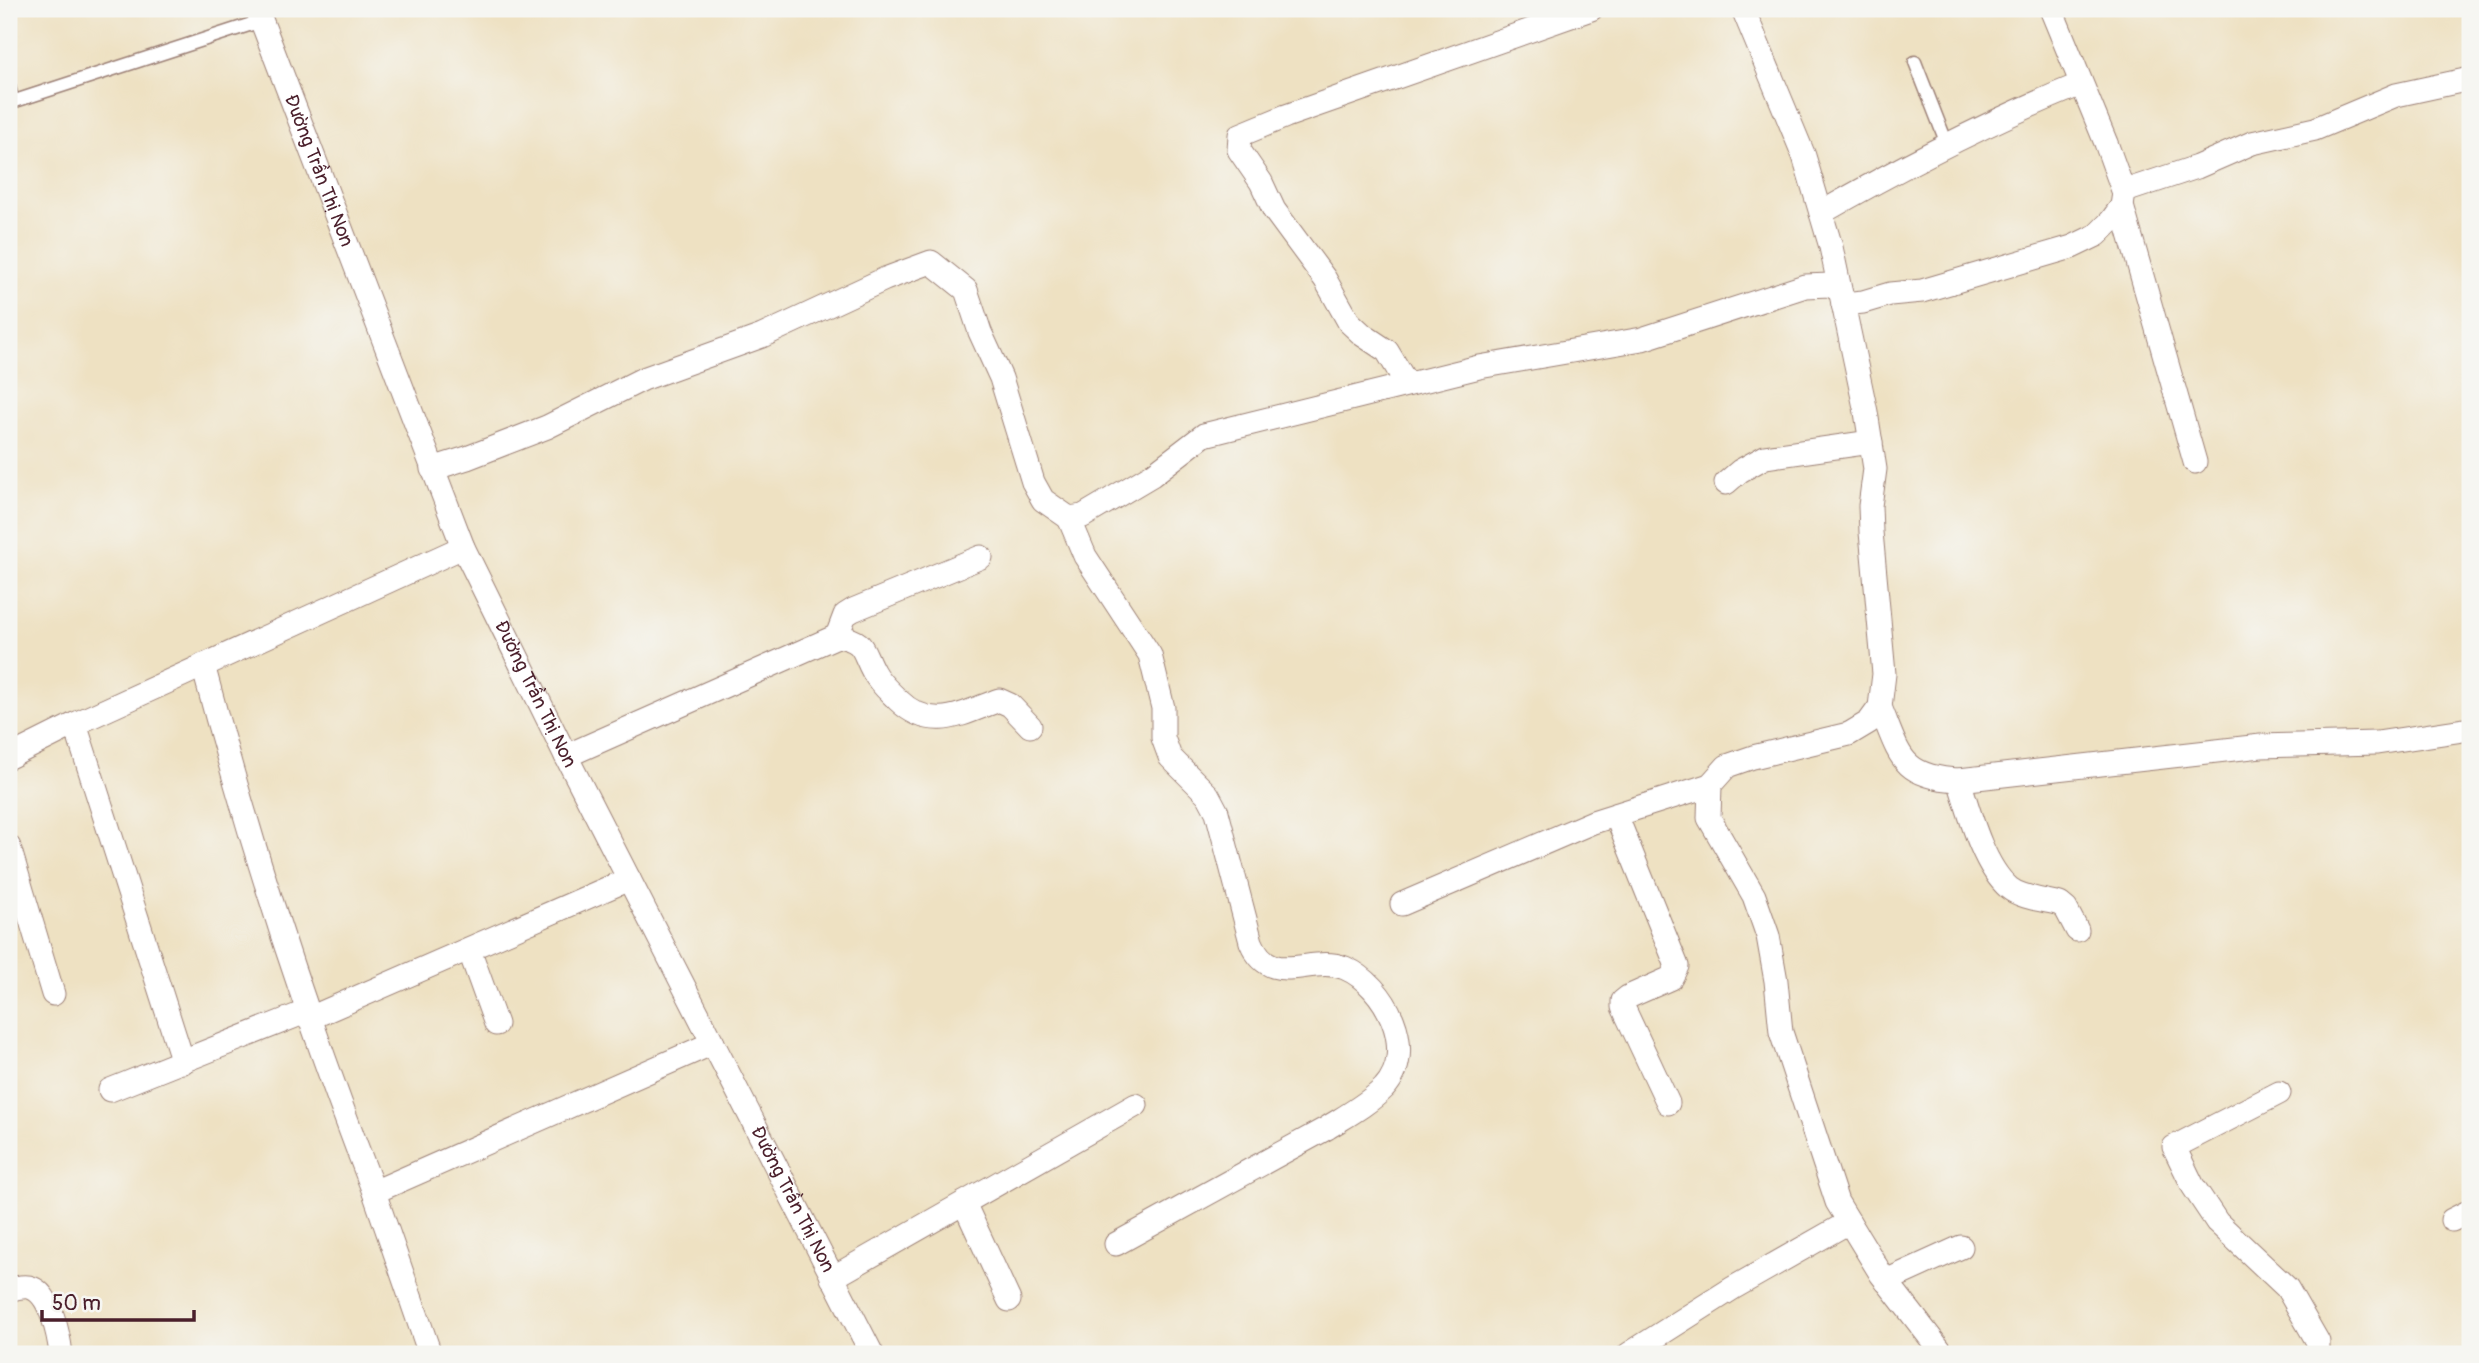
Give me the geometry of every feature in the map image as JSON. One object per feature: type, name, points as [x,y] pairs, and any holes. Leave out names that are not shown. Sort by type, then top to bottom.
[{"type":"street","points":[[1407,384],[1387,351],[1349,322],[1325,279],[1274,210],[1261,182],[1239,149],[1240,135],[1591,9]]},
{"type":"street","points":[[1402,904],[1593,822],[1710,785],[1727,766],[1753,757],[1849,734],[1869,722],[1880,707],[1884,674],[1871,532],[1870,506],[1875,470],[1871,442],[1842,298],[1821,213],[1804,156],[1743,9]]},
{"type":"street","points":[[2051,9],[2106,143],[2195,463]]},
{"type":"street","name":"Đường Trần Thị Non","points":[[257,18],[463,547],[566,756],[872,1354]]},
{"type":"street","points":[[1069,518],[1083,516],[1152,475],[1204,435],[1407,384],[1540,355],[1642,339],[1805,286],[1830,285],[1842,298],[1863,302],[1890,294],[1922,291],[2073,247],[2096,235],[2123,200],[2252,143],[2315,129],[2396,95],[2470,79]]},
{"type":"street","points":[[1821,213],[1947,144],[2010,113],[2081,85]]},
{"type":"street","points":[[432,469],[547,427],[643,379],[762,336],[885,279],[932,261],[966,290],[980,332],[1001,378],[1033,482],[1043,500],[1069,518],[1085,556],[1150,655],[1163,708],[1163,738],[1170,757],[1208,795],[1217,812],[1256,955],[1284,970],[1341,967],[1363,977],[1383,1002],[1395,1025],[1399,1046],[1396,1065],[1385,1086],[1360,1108],[1116,1244]]},
{"type":"street","points":[[1726,483],[1740,471],[1765,457],[1871,442]]},
{"type":"street","points":[[9,757],[75,724],[463,547]]},
{"type":"street","points":[[837,636],[845,615],[853,610],[981,556]]},
{"type":"street","points":[[566,756],[837,636],[853,639],[863,647],[880,683],[905,706],[928,719],[956,717],[999,700],[1010,705],[1030,726]]},
{"type":"street","points":[[203,665],[235,786],[309,1014],[430,1354]]},
{"type":"street","points":[[1880,707],[1904,761],[1920,775],[1959,780],[2261,746],[2377,743],[2470,729]]},
{"type":"street","points":[[75,724],[183,1062]]},
{"type":"street","points":[[1959,780],[1978,836],[2001,880],[2010,890],[2060,904],[2066,909],[2077,930]]},
{"type":"street","points":[[1710,785],[1709,818],[1754,896],[1768,936],[1781,1032],[1837,1202],[1886,1281],[1943,1354]]},
{"type":"street","points":[[1616,815],[1677,966],[1671,978],[1623,1001],[1623,1007],[1668,1103]]},
{"type":"street","points":[[9,847],[52,994]]},
{"type":"street","points":[[110,1090],[469,949],[629,879]]},
{"type":"street","points":[[469,949],[496,1024]]},
{"type":"street","points":[[374,1192],[713,1043]]},
{"type":"street","points":[[2279,1093],[2174,1147],[2193,1186],[2217,1222],[2287,1288],[2318,1342],[2318,1354]]},
{"type":"street","points":[[832,1278],[1136,1105]]},
{"type":"street","points":[[964,1203],[1009,1300]]},
{"type":"street","points":[[1629,1354],[1733,1288],[1849,1222]]},
{"type":"street","points":[[1886,1281],[1961,1247]]},
{"type":"street","points":[[9,1290],[24,1287],[38,1292],[57,1328],[61,1354]]},
{"type":"lane","points":[[9,86],[11,103],[233,29],[257,18]]},
{"type":"lane","points":[[1914,62],[1947,144]]}]
